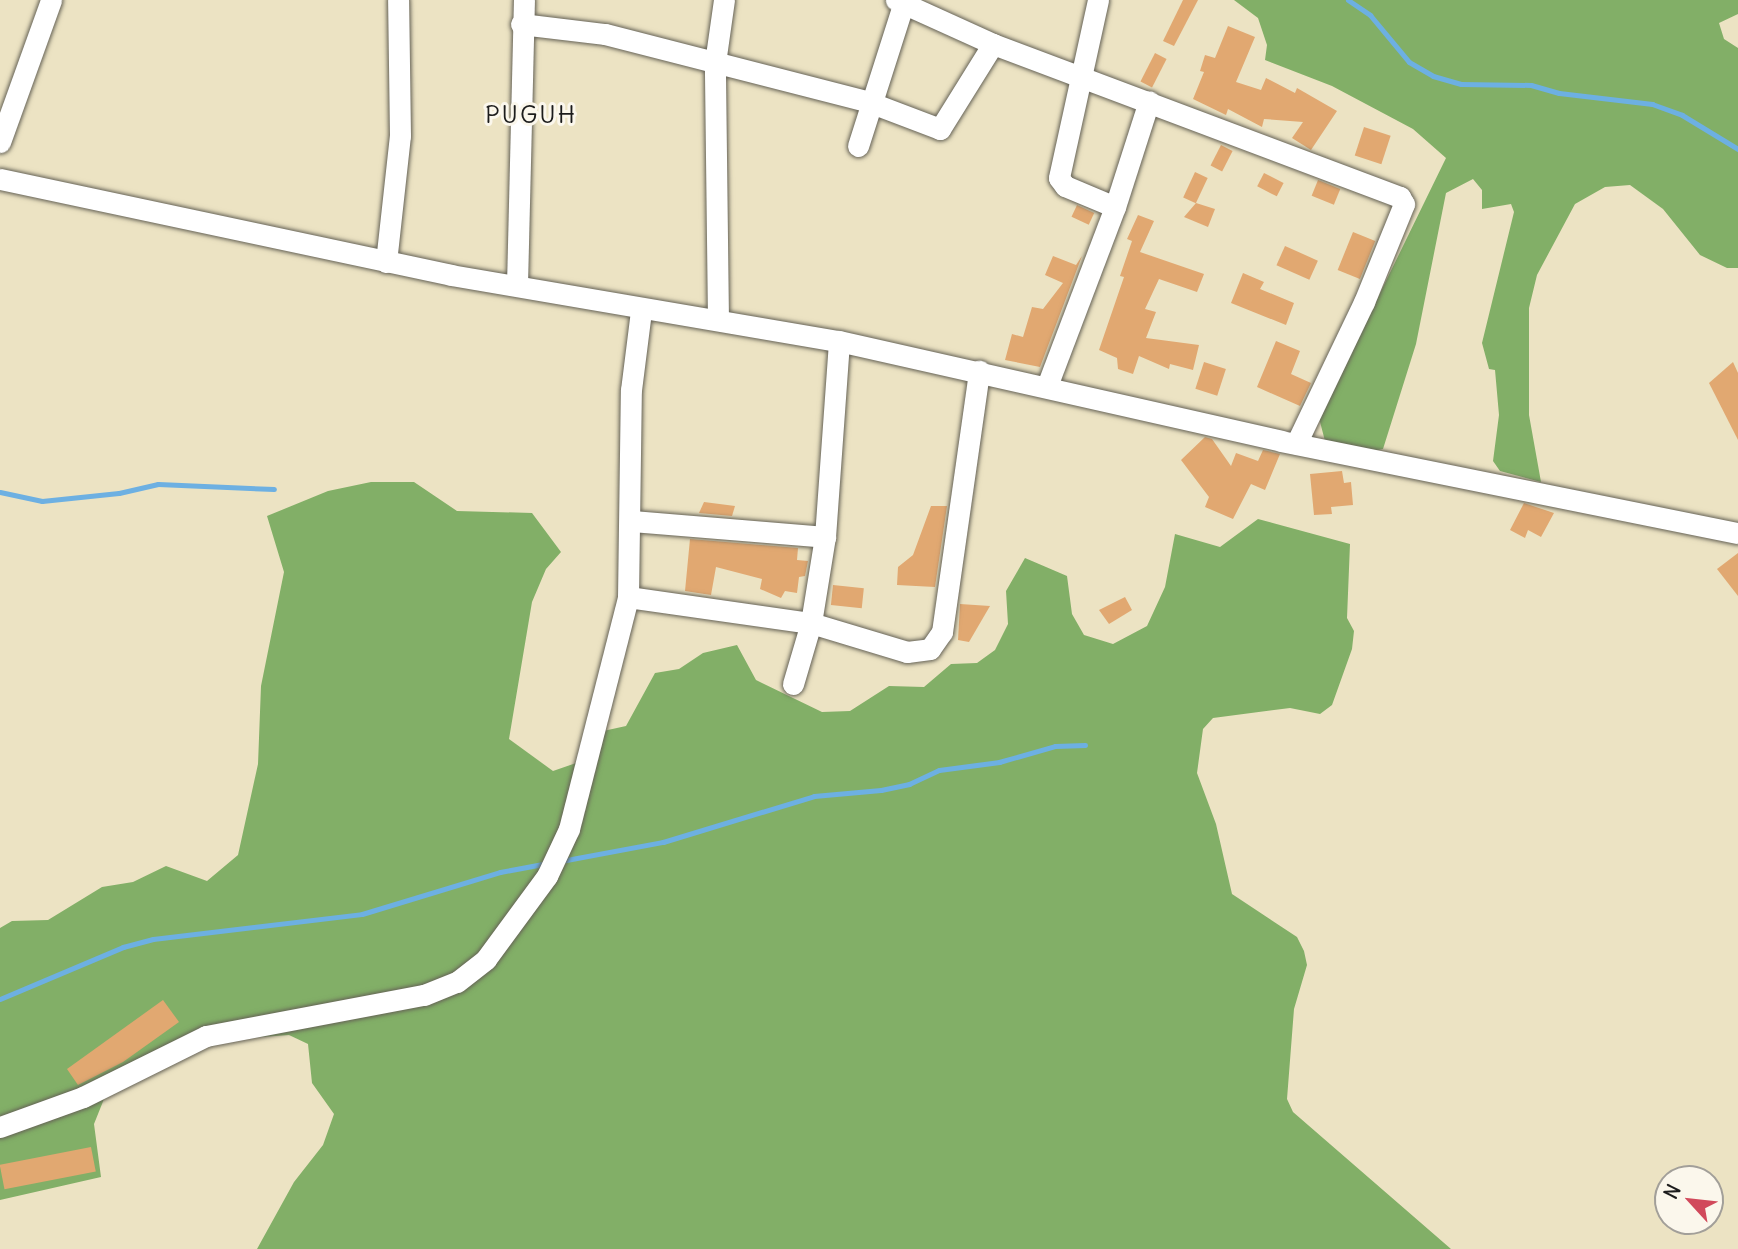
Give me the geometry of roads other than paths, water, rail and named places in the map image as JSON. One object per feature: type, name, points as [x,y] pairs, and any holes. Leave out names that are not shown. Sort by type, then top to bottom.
[{"type":"street","points":[[0,142],[51,0]]},
{"type":"street","points":[[386,262],[400,136],[398,0]]},
{"type":"street","points":[[517,285],[524,0]]},
{"type":"street","points":[[718,320],[715,63],[724,0]]},
{"type":"street","points":[[1098,0],[1084,76],[1059,178],[1065,186],[1115,207]]},
{"type":"street","points":[[858,146],[900,2],[993,44],[1084,76],[1402,200],[1364,302],[1296,444]]},
{"type":"street","points":[[522,24],[606,34],[869,102],[940,129],[993,44]]},
{"type":"street","points":[[1047,386],[1115,207],[1149,101]]},
{"type":"street","points":[[0,179],[386,262],[517,285],[641,311],[718,320],[839,341],[1296,444],[1738,533]]},
{"type":"street","points":[[0,1127],[83,1097],[206,1036],[397,1002],[457,982],[486,959],[547,876],[559,850],[581,792],[628,597],[632,521],[631,390],[641,311]]},
{"type":"street","points":[[793,684],[811,623],[825,537],[839,341]]},
{"type":"street","points":[[628,597],[811,623],[906,652],[930,649],[936,643],[955,550],[979,371]]},
{"type":"street","points":[[632,521],[825,537]]},
{"type":"waterway","points":[[1348,0],[1370,15],[1409,62],[1433,76],[1461,84],[1531,85],[1559,93],[1652,104],[1682,115],[1738,149]]},
{"type":"waterway","points":[[0,492],[42,501],[119,493],[158,484],[274,489]]},
{"type":"waterway","points":[[561,861],[663,842],[814,796],[881,790],[909,784],[939,770],[999,762],[1055,746],[1085,745]]},
{"type":"waterway","points":[[0,999],[123,947],[153,939],[362,914],[500,872],[548,863]]},
{"type":"district","name":"PUGUH","points":[[531,115]]}]
